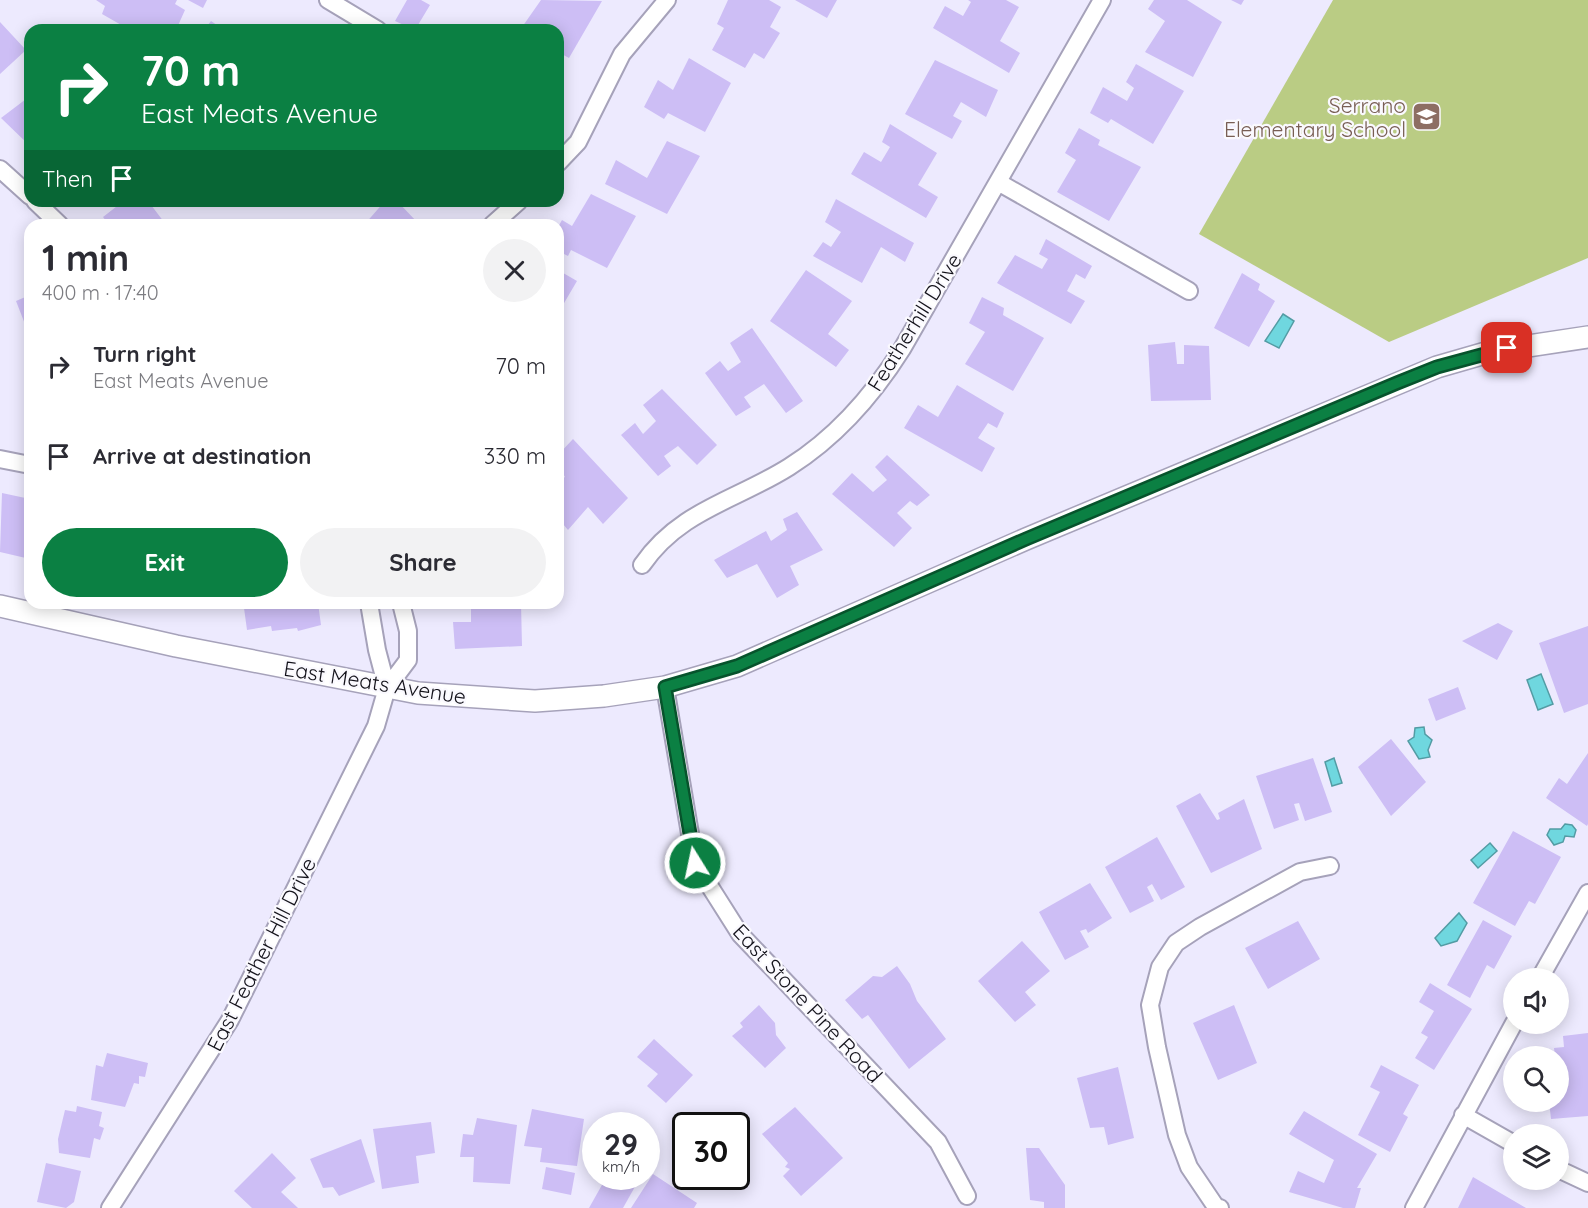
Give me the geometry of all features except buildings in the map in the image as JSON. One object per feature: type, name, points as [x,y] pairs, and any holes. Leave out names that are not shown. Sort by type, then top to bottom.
[{"type":"street","points":[[328,0],[368,24]]},
{"type":"street","points":[[564,157],[578,142],[622,54],[667,0]]},
{"type":"street","name":"Featherhill Drive","points":[[642,565],[659,542],[678,526],[789,467],[859,408],[902,349],[1101,0]]},
{"type":"street","points":[[0,169],[24,191]]},
{"type":"street","points":[[998,182],[1189,291]]},
{"type":"street","points":[[41,207],[54,219]]},
{"type":"street","points":[[499,219],[512,207]]},
{"type":"street","name":"East Meats Avenue","points":[[0,606],[176,646],[387,688],[465,698],[535,701],[604,696],[665,687],[737,666],[1026,539],[1437,367],[1489,352],[1588,337]]},
{"type":"street","points":[[0,459],[24,464]]},
{"type":"street","points":[[370,609],[387,688]]},
{"type":"street","points":[[387,688],[408,660],[408,632],[402,609]]},
{"type":"street","name":"East Stone Pine Road","points":[[665,687],[695,863],[740,934],[938,1142],[967,1196]]},
{"type":"street","name":"East Feather Hill Drive","points":[[110,1208],[230,1020],[376,726],[387,688]]},
{"type":"street","points":[[1217,1208],[1189,1167],[1177,1135],[1150,1005],[1161,967],[1176,943],[1200,927],[1300,872],[1330,866]]},
{"type":"street","points":[[1546,968],[1588,893]]},
{"type":"street","points":[[1414,1208],[1508,1034]]},
{"type":"street","points":[[1463,1114],[1503,1138]]},
{"type":"street","points":[[1569,1174],[1588,1183]]},
{"type":"green space","name":"Serrano Elementary School","points":[[1333,0],[1588,0],[1588,258],[1389,342],[1199,234]]},
{"type":"water","points":[[1283,314],[1294,321],[1279,348],[1265,341]]},
{"type":"water","points":[[1541,674],[1553,704],[1538,710],[1527,680]]},
{"type":"water","points":[[1424,727],[1425,734],[1432,740],[1428,750],[1430,757],[1419,759],[1408,741],[1414,737],[1415,728]]},
{"type":"water","points":[[1334,758],[1342,783],[1332,786],[1325,762]]},
{"type":"water","points":[[1565,824],[1572,825],[1576,830],[1574,837],[1565,836],[1563,842],[1554,845],[1547,835],[1550,829],[1561,829]]},
{"type":"water","points":[[1490,843],[1497,851],[1478,868],[1471,860]]},
{"type":"water","points":[[1459,913],[1467,923],[1457,941],[1441,946],[1435,938]]},
{"type":"place","name":"Serrano Elementary School","points":[[1427,117]]},
{"type":"route","points":[[695,863],[665,687],[737,666],[1026,539],[1397,383],[1437,367],[1507,348]]}]
